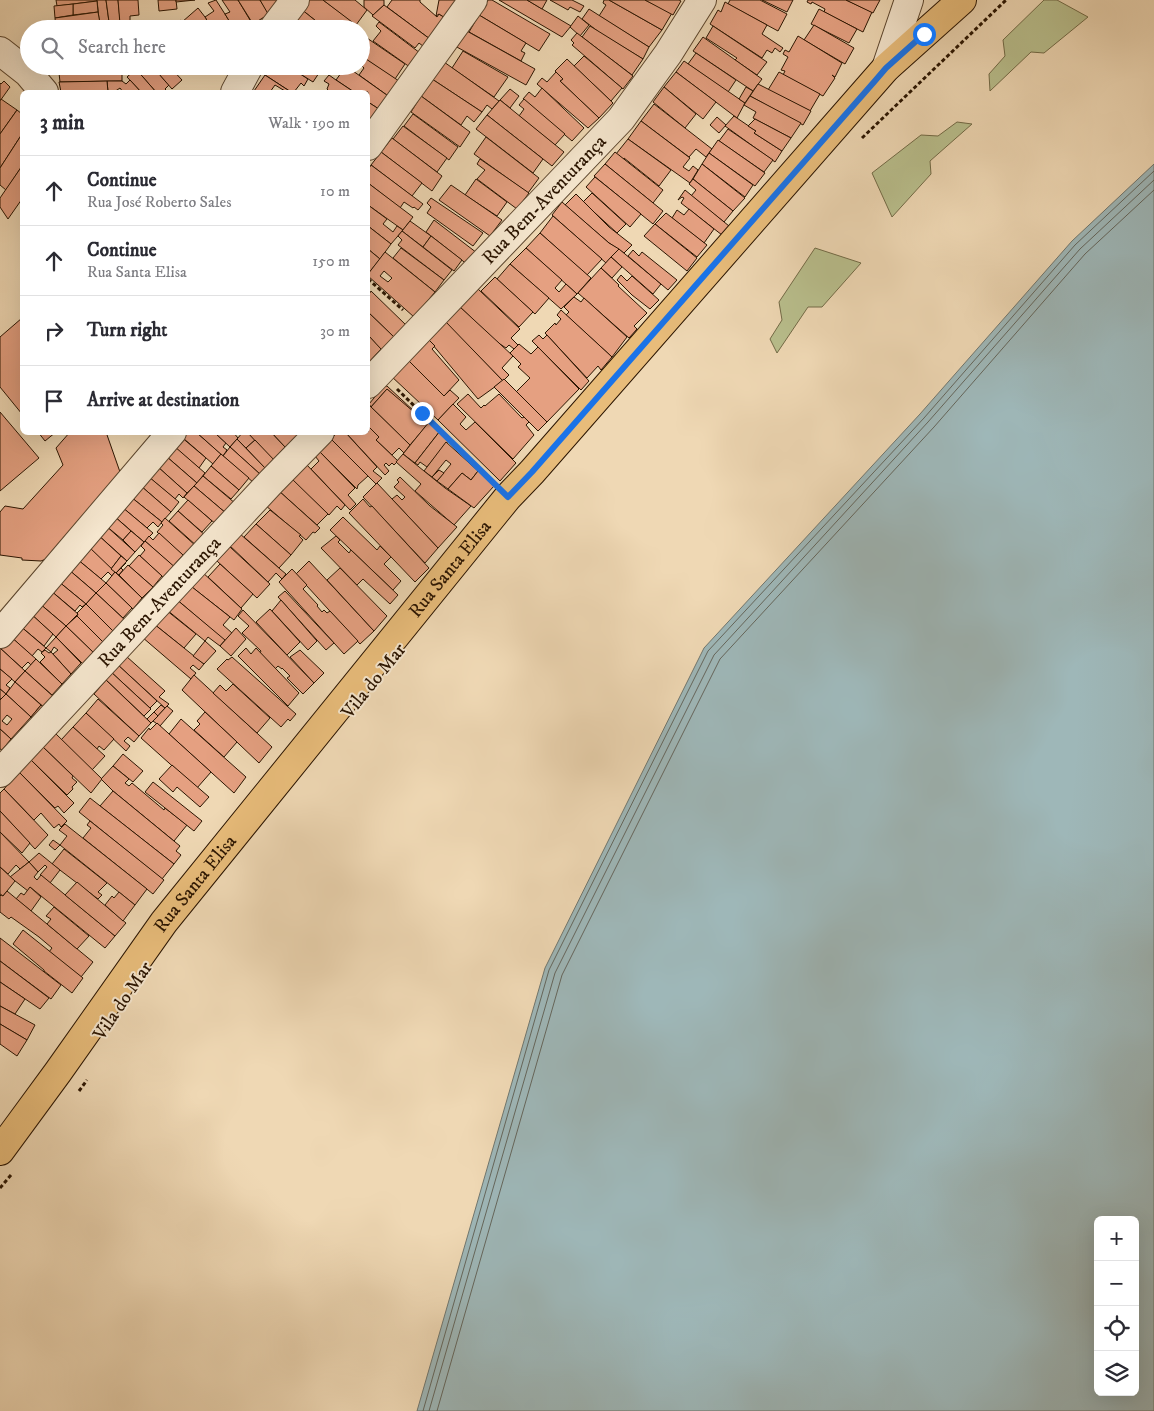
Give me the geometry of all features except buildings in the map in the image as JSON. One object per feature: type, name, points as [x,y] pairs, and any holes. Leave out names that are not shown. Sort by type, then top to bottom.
[{"type":"main road","points":[[886,68],[962,0]]},
{"type":"main road","name":"Rua Santa Elisa","points":[[3,1155],[164,922],[508,497],[886,68]]},
{"type":"street","points":[[280,20],[295,0]]},
{"type":"street","points":[[370,143],[473,0]]},
{"type":"street","name":"Rua Bem-Aventurança","points":[[373,378],[621,119],[668,54],[702,0]]},
{"type":"street","name":"Rua Santa Elisa","points":[[886,68],[909,0]]},
{"type":"street","points":[[0,51],[20,67]]},
{"type":"street","points":[[30,75],[42,90]]},
{"type":"street","points":[[235,90],[244,75]]},
{"type":"street","points":[[0,634],[169,435]]},
{"type":"street","name":"Rua Bem-Aventurança","points":[[0,773],[317,435]]},
{"type":"path","points":[[856,144],[1006,0]]},
{"type":"path","points":[[370,281],[422,327]]},
{"type":"path","points":[[373,378],[508,497]]},
{"type":"path","points":[[77,1094],[88,1078]]},
{"type":"path","points":[[0,1188],[3,1155]]},
{"type":"green space","points":[[1044,0],[1057,0],[1088,17],[1044,53],[1031,52],[990,91],[989,74],[1005,56],[1003,40]]},
{"type":"green space","points":[[957,122],[972,124],[930,161],[931,174],[892,217],[872,173],[921,135],[938,136]]},
{"type":"green space","points":[[815,248],[861,263],[822,307],[808,307],[777,353],[770,339],[782,320],[779,302]]},
{"type":"water","points":[[1154,164],[1154,1411],[417,1411],[545,968],[704,648],[920,414],[1072,241]]},
{"type":"route","points":[[422,413],[508,497],[886,68],[924,34]]}]
